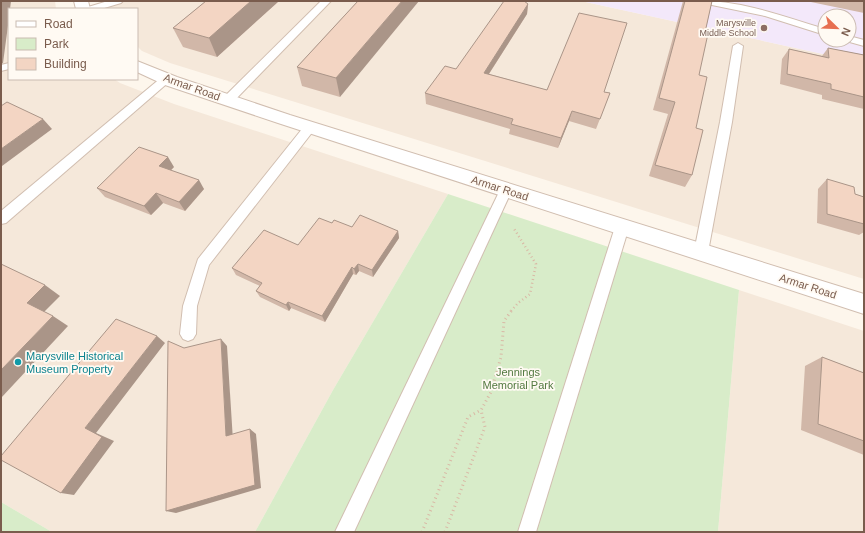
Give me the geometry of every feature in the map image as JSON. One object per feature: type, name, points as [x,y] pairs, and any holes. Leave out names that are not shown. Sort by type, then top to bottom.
[{"type":"street","name":"Armar Road","points":[[138,66],[166,79],[310,127],[864,304]]},
{"type":"lane","points":[[94,8],[118,1]]},
{"type":"lane","points":[[228,100],[326,1]]},
{"type":"lane","points":[[707,1],[767,14],[817,30]]},
{"type":"lane","points":[[701,252],[725,130],[738,46]]},
{"type":"lane","points":[[1,219],[166,79]]},
{"type":"lane","points":[[188,334],[190,306],[203,263],[310,127]]},
{"type":"lane","points":[[344,532],[506,190]]},
{"type":"lane","points":[[527,532],[622,227]]},
{"type":"path","points":[[422,532],[468,417],[481,410],[491,392],[501,357],[504,321],[518,303],[530,294],[536,264],[513,226],[515,220]]},
{"type":"path","points":[[445,532],[485,427],[481,410]]},
{"type":"shaded area","points":[[1,1],[55,1],[56,8],[8,8],[8,80],[116,80],[174,104],[448,194],[333,390],[255,532],[52,532],[1,502]]},
{"type":"shaded area","points":[[100,1],[581,1],[864,63],[864,279],[170,63],[142,51],[138,47],[138,8],[104,8]]},
{"type":"shaded area","name":"Marysville Middle School","points":[[581,1],[864,1],[864,63]]},
{"type":"shaded area","points":[[739,290],[864,331],[864,532],[718,532]]},
{"type":"green space","name":"Jennings Memorial Park","points":[[448,194],[739,290],[718,532],[255,532],[333,390]]},
{"type":"green space","points":[[1,502],[52,532],[1,532]]},
{"type":"building","points":[[206,1],[251,1],[209,38],[173,28]]},
{"type":"building","points":[[358,1],[402,1],[336,78],[297,67]]},
{"type":"building","points":[[504,1],[524,1],[528,4],[484,73],[547,90],[579,13],[627,23],[604,92],[610,93],[600,119],[572,111],[561,138],[511,124],[513,119],[425,93],[445,66],[456,69]]},
{"type":"building","points":[[685,1],[712,1],[706,28],[709,29],[699,75],[707,77],[696,128],[703,130],[692,175],[655,165],[675,102],[659,98]]},
{"type":"building","points":[[828,48],[864,55],[864,97],[831,89],[831,84],[787,74],[789,49],[829,58]]},
{"type":"building","points":[[7,102],[43,119],[1,149],[1,106]]},
{"type":"building","points":[[139,147],[168,157],[159,166],[199,180],[179,202],[156,193],[144,206],[97,188]]},
{"type":"building","points":[[827,179],[854,187],[855,194],[864,197],[864,224],[827,214]]},
{"type":"building","points":[[360,215],[398,231],[372,270],[358,264],[354,269],[352,267],[322,316],[288,302],[286,305],[256,291],[262,283],[232,268],[264,230],[298,245],[319,218],[332,223],[334,220],[352,227]]},
{"type":"building","points":[[1,264],[45,285],[27,303],[53,316],[1,370]]},
{"type":"building","points":[[116,319],[157,336],[85,428],[102,437],[61,493],[1,460],[1,456]]},
{"type":"building","points":[[221,339],[226,436],[250,429],[255,485],[166,511],[168,341],[184,348]]},
{"type":"building","points":[[822,357],[864,373],[864,441],[818,424]]},
{"type":"place","name":"Marysville Middle School","points":[[764,28]]},
{"type":"place","name":"Marysville Historical Museum Property","points":[[18,362]]}]
